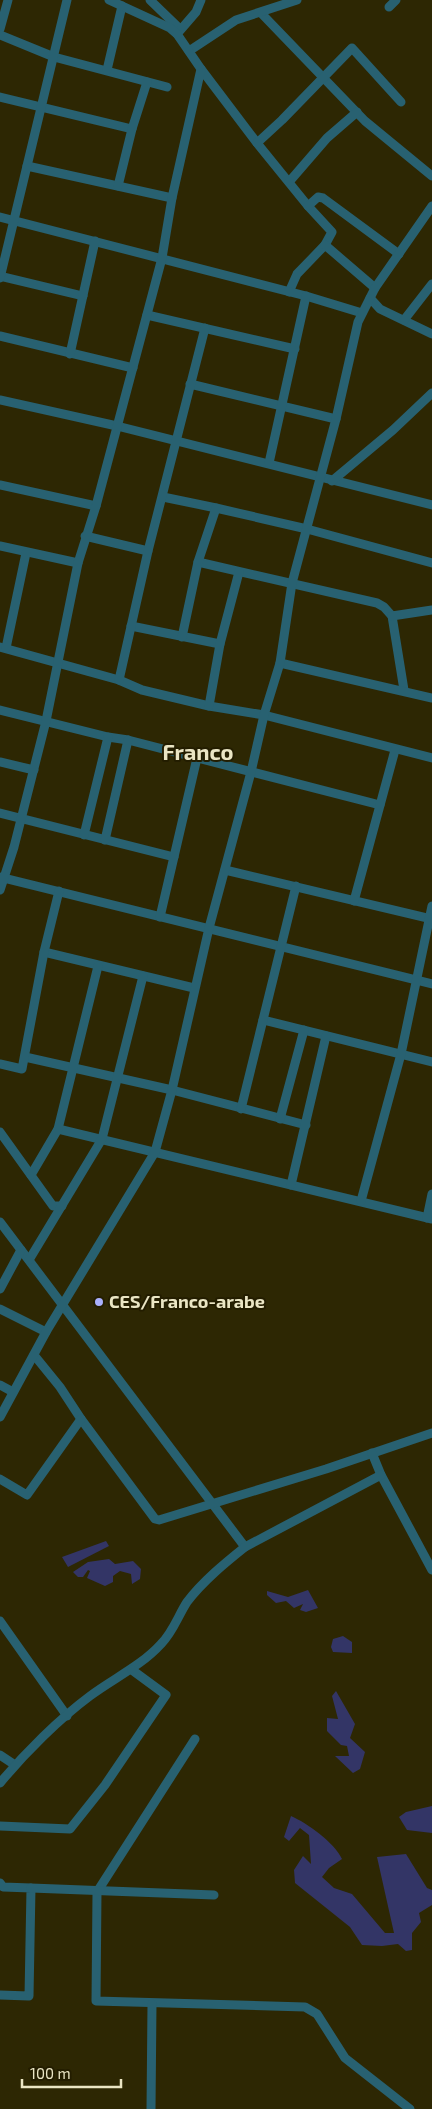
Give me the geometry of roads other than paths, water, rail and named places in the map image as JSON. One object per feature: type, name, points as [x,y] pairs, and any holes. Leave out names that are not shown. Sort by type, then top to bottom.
[{"type":"street","points":[[0,29],[8,0]]},
{"type":"street","points":[[67,0],[0,277],[83,296]]},
{"type":"street","points":[[109,0],[178,32]]},
{"type":"street","points":[[150,0],[178,32],[201,69],[257,143],[308,206],[332,232],[325,245],[297,274],[289,292]]},
{"type":"street","points":[[178,32],[196,12],[201,0]]},
{"type":"street","points":[[189,51],[236,20],[297,0]]},
{"type":"street","points":[[107,70],[122,6]]},
{"type":"street","points":[[261,13],[357,112],[432,176]]},
{"type":"street","points":[[0,35],[54,57],[167,87]]},
{"type":"street","points":[[257,143],[352,48],[401,102]]},
{"type":"street","points":[[0,890],[2,877],[22,817],[46,721],[78,563],[96,506],[162,258],[172,198],[201,69]]},
{"type":"street","points":[[118,186],[132,129],[147,82]]},
{"type":"street","points":[[0,97],[132,129]]},
{"type":"street","points":[[289,182],[330,134],[357,112]]},
{"type":"street","points":[[27,166],[172,198]]},
{"type":"street","points":[[308,206],[316,199],[323,198],[399,254]]},
{"type":"street","points":[[0,1417],[46,1332],[64,1306],[155,1152],[172,1090],[209,928],[251,772],[264,715],[280,663],[292,583],[362,313],[375,288],[432,206]]},
{"type":"street","points":[[0,217],[306,296],[362,313]]},
{"type":"street","points":[[70,354],[95,241]]},
{"type":"street","points":[[325,245],[375,288]]},
{"type":"street","points":[[404,320],[432,284]]},
{"type":"street","points":[[269,463],[306,296]]},
{"type":"street","points":[[370,298],[380,309],[432,334]]},
{"type":"street","points":[[148,315],[295,349]]},
{"type":"street","points":[[119,680],[148,551],[205,328]]},
{"type":"street","points":[[0,336],[132,368]]},
{"type":"street","points":[[190,384],[336,419]]},
{"type":"street","points":[[332,481],[364,456],[432,393]]},
{"type":"street","points":[[0,400],[117,426],[432,505]]},
{"type":"street","points":[[0,485],[96,506]]},
{"type":"street","points":[[163,498],[307,529],[432,563]]},
{"type":"street","points":[[182,637],[198,562],[216,508]]},
{"type":"street","points":[[85,536],[148,551]]},
{"type":"street","points":[[0,546],[78,563]]},
{"type":"street","points":[[26,553],[3,647],[119,680],[142,690],[209,706],[264,715],[432,758]]},
{"type":"street","points":[[198,562],[377,603],[384,607],[392,616],[404,690]]},
{"type":"street","points":[[209,706],[220,644],[239,572]]},
{"type":"street","points":[[392,616],[432,610]]},
{"type":"street","points":[[131,626],[220,644]]},
{"type":"street","points":[[280,663],[404,690],[432,698]]},
{"type":"street","points":[[0,710],[108,737],[128,740],[380,806]]},
{"type":"street","points":[[84,835],[108,737]]},
{"type":"street","points":[[105,840],[128,740]]},
{"type":"street","points":[[354,901],[396,750]]},
{"type":"street","points":[[160,917],[197,758]]},
{"type":"street","points":[[0,762],[34,770]]},
{"type":"street","points":[[0,813],[22,817],[84,835],[174,857]]},
{"type":"street","points":[[225,870],[430,919]]},
{"type":"street","points":[[2,877],[432,984]]},
{"type":"street","points":[[241,1109],[296,886]]},
{"type":"street","points":[[0,1064],[22,1069],[44,952],[59,892]]},
{"type":"street","points":[[361,1201],[401,1054],[432,906]]},
{"type":"street","points":[[44,952],[194,988]]},
{"type":"street","points":[[31,1175],[58,1129],[98,966]]},
{"type":"street","points":[[29,1260],[102,1139],[142,976]]},
{"type":"street","points":[[263,1020],[432,1062]]},
{"type":"street","points":[[280,1120],[304,1030]]},
{"type":"street","points":[[291,1185],[326,1036]]},
{"type":"street","points":[[25,1057],[172,1090],[280,1120],[306,1125]]},
{"type":"street","points":[[58,1129],[429,1219],[432,1194]]},
{"type":"street","points":[[0,1132],[53,1206],[62,1206]]},
{"type":"street","points":[[0,1222],[245,1547]]},
{"type":"street","points":[[0,1289],[21,1250]]},
{"type":"street","points":[[0,1309],[46,1332]]},
{"type":"street","points":[[34,1356],[60,1387],[154,1519],[160,1520],[372,1453],[432,1432]]},
{"type":"street","points":[[0,1385],[13,1392]]},
{"type":"street","points":[[0,1479],[26,1495],[81,1419]]},
{"type":"street","points":[[372,1453],[431,1567]]},
{"type":"street","points":[[0,1783],[15,1765],[90,1696],[132,1670],[162,1644],[187,1603],[205,1582],[245,1547],[382,1475]]},
{"type":"street","points":[[0,1621],[67,1716]]},
{"type":"street","points":[[0,1826],[70,1829],[106,1785],[166,1695],[132,1670]]},
{"type":"street","points":[[196,1739],[97,1892],[96,2001],[152,2004],[297,2006],[312,2009],[345,2058],[410,2109]]},
{"type":"street","points":[[0,1755],[15,1765]]},
{"type":"street","points":[[1,1885],[97,1892],[214,1895]]},
{"type":"street","points":[[0,1995],[28,1996],[31,1888]]},
{"type":"street","points":[[151,2109],[152,2004]]},
{"type":"place","name":"CES/Franco-arabe","points":[[99,1302]]},
{"type":"district","name":"Franco","points":[[198,752]]}]
